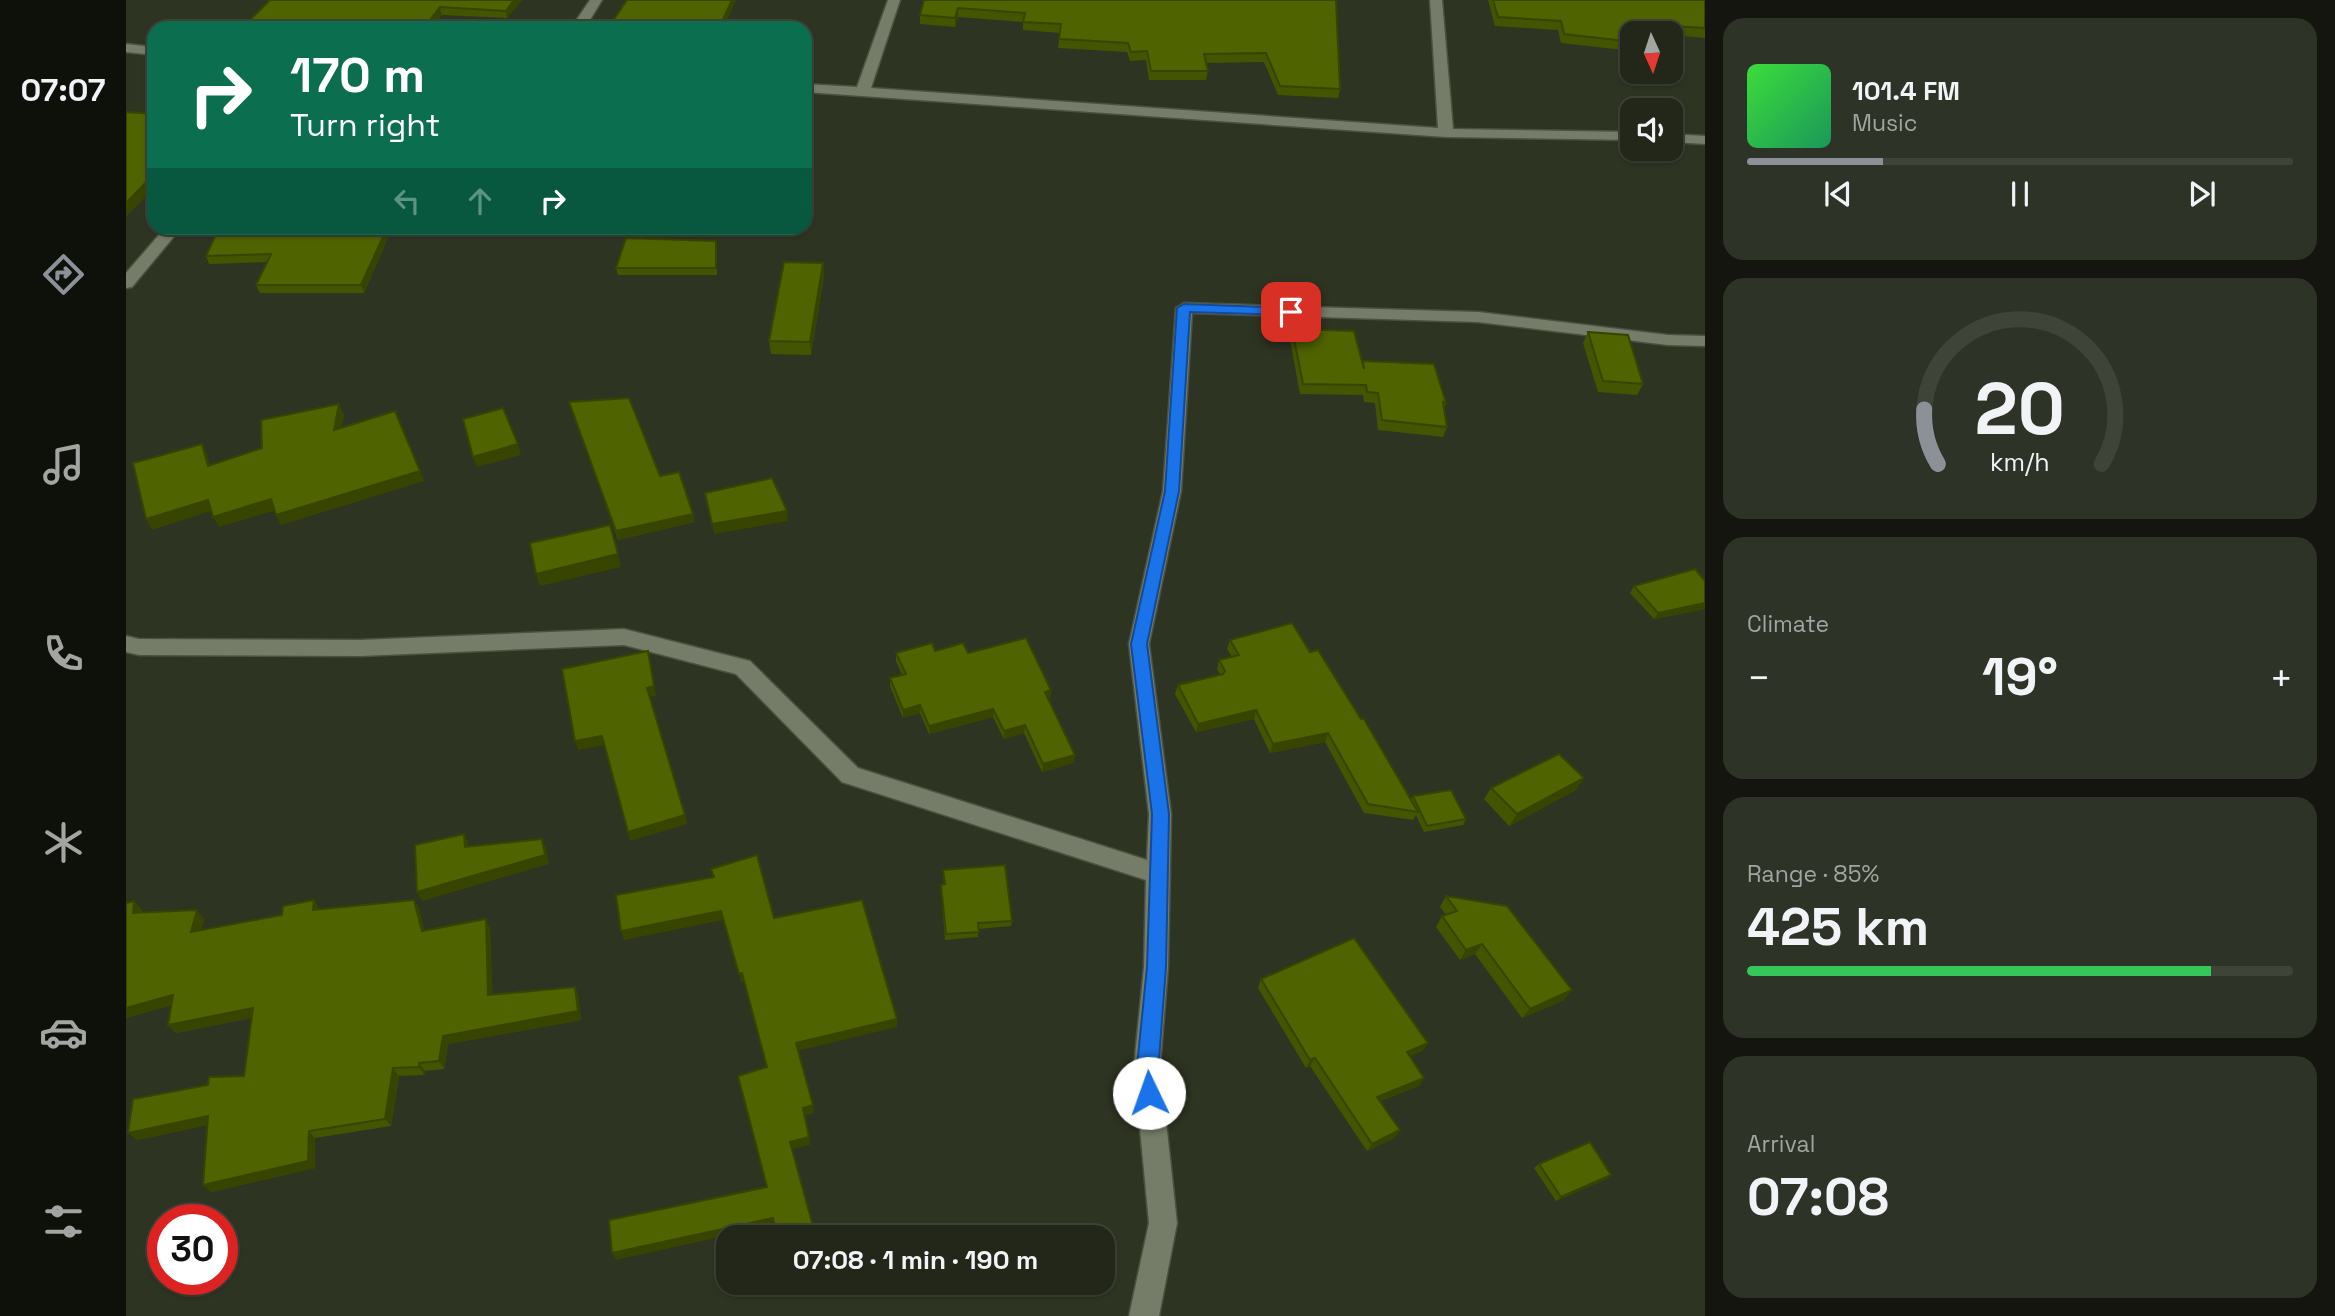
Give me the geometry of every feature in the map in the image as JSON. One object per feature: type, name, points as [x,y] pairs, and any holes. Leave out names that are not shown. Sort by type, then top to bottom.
[{"type":"street","points":[[582,21],[596,0]]},
{"type":"street","points":[[863,91],[894,0]]},
{"type":"street","points":[[1436,0],[1446,133]]},
{"type":"street","points":[[126,48],[147,50]]},
{"type":"street","points":[[812,88],[1446,133],[1620,136]]},
{"type":"street","points":[[1683,139],[1705,140]]},
{"type":"street","points":[[126,283],[167,235]]},
{"type":"street","points":[[1144,1316],[1163,1223],[1147,1066],[1156,967],[1160,814],[1139,644],[1172,491],[1184,308],[1478,317],[1668,340],[1705,341]]},
{"type":"street","points":[[126,644],[139,647],[360,648],[624,637],[743,667],[850,775],[1159,874]]},
{"type":"building","points":[[270,0],[514,0],[506,11],[440,7],[429,21],[249,21]]},
{"type":"building","points":[[627,0],[732,0],[722,21],[613,21]]},
{"type":"building","points":[[924,0],[1336,0],[1340,89],[1280,86],[1266,53],[1204,54],[1208,71],[1151,71],[1147,51],[1131,52],[1128,43],[1059,39],[1061,24],[1023,22],[1025,13],[958,8],[955,18],[920,15]]},
{"type":"building","points":[[1493,0],[1705,0],[1705,28],[1684,27],[1684,21],[1620,21],[1620,40],[1564,34],[1561,21],[1498,17]]},
{"type":"building","points":[[126,112],[147,114],[147,181],[126,203]]},
{"type":"building","points":[[216,235],[384,235],[361,285],[256,285],[271,254],[206,256]]},
{"type":"building","points":[[626,238],[716,241],[716,268],[616,268]]},
{"type":"building","points":[[784,262],[823,263],[810,342],[769,341]]},
{"type":"building","points":[[1292,329],[1354,331],[1364,369],[1363,361],[1434,364],[1446,403],[1443,402],[1447,427],[1382,420],[1378,393],[1367,392],[1366,385],[1303,384]]},
{"type":"building","points":[[1588,332],[1628,335],[1643,384],[1603,381]]},
{"type":"building","points":[[629,398],[660,476],[679,472],[693,514],[616,531],[569,402]]},
{"type":"building","points":[[339,404],[334,430],[395,411],[420,471],[276,515],[271,499],[213,517],[208,500],[146,519],[133,463],[202,444],[208,466],[262,448],[261,420]]},
{"type":"building","points":[[503,408],[518,444],[473,457],[463,419]]},
{"type":"building","points":[[772,478],[787,511],[712,524],[705,493]]},
{"type":"building","points":[[610,525],[618,554],[536,574],[530,543]]},
{"type":"building","points":[[1695,569],[1705,581],[1705,603],[1658,613],[1634,586]]},
{"type":"building","points":[[1292,623],[1310,652],[1318,650],[1361,719],[1364,719],[1418,812],[1368,804],[1328,733],[1273,744],[1256,710],[1198,724],[1178,685],[1223,674],[1225,671],[1219,660],[1239,655],[1230,640]]},
{"type":"building","points":[[1026,638],[1051,690],[1045,692],[1075,755],[1043,764],[1025,725],[1004,731],[993,709],[929,726],[920,705],[903,710],[890,678],[906,674],[896,653],[932,643],[935,651],[963,643],[968,653]]},
{"type":"building","points":[[648,651],[654,686],[647,688],[685,815],[628,832],[602,736],[575,741],[562,669]]},
{"type":"building","points":[[1559,754],[1584,778],[1517,814],[1491,788]]},
{"type":"building","points":[[1451,790],[1466,819],[1427,826],[1413,796]]},
{"type":"building","points":[[464,834],[465,847],[542,839],[545,855],[417,892],[415,845]]},
{"type":"building","points":[[757,855],[774,918],[862,900],[897,1019],[796,1043],[813,1105],[803,1108],[809,1137],[790,1142],[813,1225],[774,1225],[773,1218],[741,1225],[716,1225],[716,1230],[612,1253],[609,1220],[767,1187],[738,1076],[767,1067],[742,973],[739,974],[721,911],[621,931],[616,895],[714,877],[711,869]]},
{"type":"building","points":[[1005,865],[1012,921],[978,923],[979,932],[946,934],[941,885],[945,884],[943,870]]},
{"type":"building","points":[[1446,896],[1507,906],[1572,990],[1530,1009],[1482,944],[1466,950],[1442,916],[1457,911]]},
{"type":"building","points":[[314,900],[313,910],[414,900],[422,931],[486,919],[488,995],[575,987],[578,1011],[443,1036],[439,1061],[419,1063],[419,1067],[393,1068],[385,1119],[309,1131],[308,1161],[203,1185],[208,1116],[128,1133],[133,1099],[208,1085],[209,1077],[244,1076],[253,1008],[168,1025],[173,995],[126,1008],[126,903],[134,901],[133,913],[197,910],[191,932],[282,915],[283,906]]},
{"type":"building","points":[[1354,938],[1428,1043],[1407,1052],[1424,1078],[1377,1097],[1400,1130],[1372,1144],[1315,1058],[1310,1060],[1261,979]]},
{"type":"building","points":[[1590,1142],[1611,1175],[1561,1197],[1539,1164]]},
{"type":"route","points":[[1149,1093],[1147,1066],[1156,967],[1160,814],[1139,644],[1172,491],[1184,308],[1291,312]]}]
